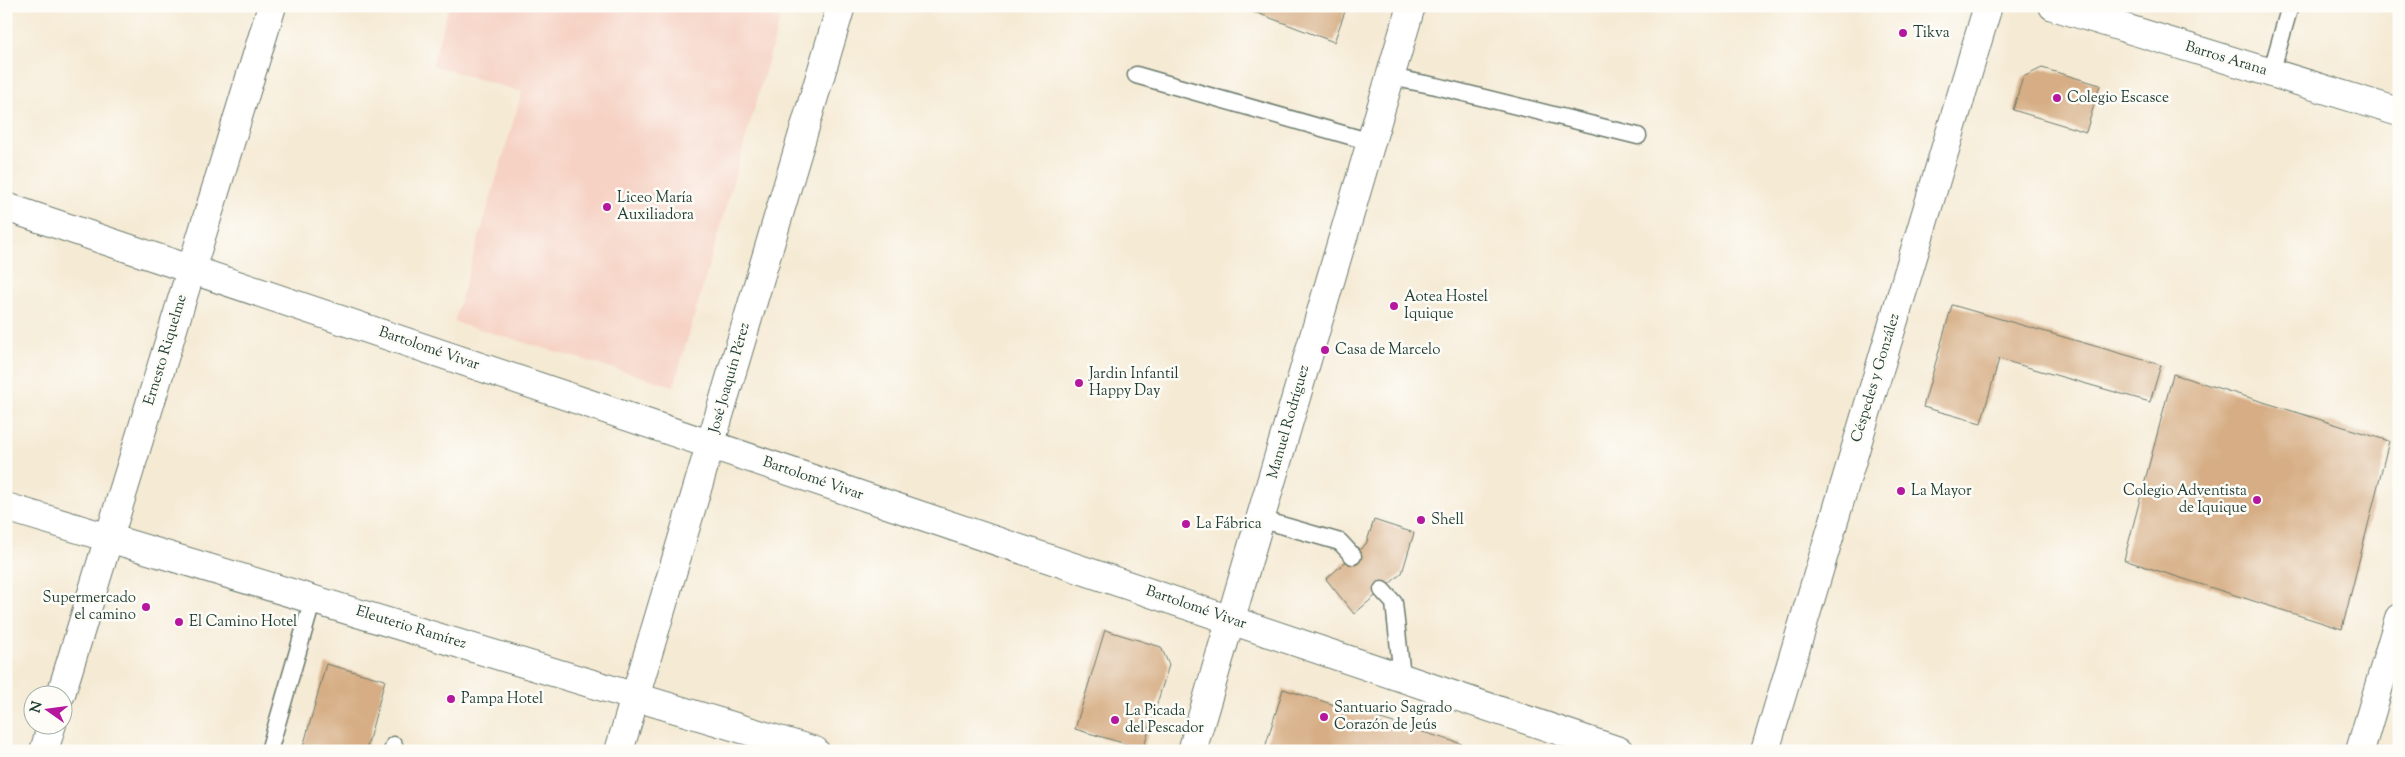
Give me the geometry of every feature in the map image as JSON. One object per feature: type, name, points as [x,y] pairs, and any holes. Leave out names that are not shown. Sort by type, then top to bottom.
[{"type":"street","name":"Ernesto Riquelme","points":[[64,684],[272,6]]},
{"type":"street","name":"José Joaquín Pérez","points":[[619,751],[841,6]]},
{"type":"street","name":"Manuel Rodríguez","points":[[1192,751],[1411,6]]},
{"type":"street","name":"Céspedes y González","points":[[1765,751],[1988,6]]},
{"type":"street","name":"Barros Arana","points":[[2053,6],[2399,112]]},
{"type":"street","name":"Bartolomé Vivar","points":[[6,207],[1619,751]]},
{"type":"street","name":"Eleuterio Ramírez","points":[[6,507],[815,751]]},
{"type":"street","points":[[2360,751],[2399,618]]},
{"type":"street","points":[[44,751],[49,734]]},
{"type":"lane","points":[[2271,73],[2290,6]]},
{"type":"lane","points":[[1136,75],[1371,142]]},
{"type":"lane","points":[[1390,77],[1436,86],[1459,94],[1638,136]]},
{"type":"lane","points":[[1260,519],[1340,542],[1353,556]]},
{"type":"lane","points":[[1382,590],[1394,603],[1402,677]]},
{"type":"lane","points":[[268,751],[313,599]]},
{"type":"shaded area","name":"Liceo María Auxiliadora","points":[[449,6],[784,6],[674,386],[454,322],[522,92],[432,65]]},
{"type":"building","points":[[1245,6],[1347,6],[1334,42],[1244,8]]},
{"type":"building","name":"Colegio Escasce","points":[[2042,68],[2100,85],[2086,132],[2013,110],[2023,77]]},
{"type":"building","points":[[1952,305],[2161,365],[2150,402],[1999,359],[1981,423],[1923,407]]},
{"type":"building","name":"Colegio Adventista de Iquique","points":[[2173,374],[2389,441],[2342,629],[2124,560]]},
{"type":"building","points":[[1374,520],[1414,533],[1402,573],[1354,614],[1326,579],[1366,544]]},
{"type":"building","points":[[1105,630],[1161,647],[1169,665],[1143,749],[1075,729]]},
{"type":"building","points":[[326,664],[385,680],[366,751],[302,751]]},
{"type":"building","name":"Santuario Sagrado Corazón de Jeús","points":[[1283,689],[1462,744],[1460,751],[1264,751]]},
{"type":"place","name":"Tikva","points":[[1903,33]]},
{"type":"place","name":"Colegio Escasce","points":[[2057,98]]},
{"type":"place","name":"Liceo María Auxiliadora","points":[[607,207]]},
{"type":"place","name":"Aotea Hostel Iquique","points":[[1394,306]]},
{"type":"place","name":"Casa de Marcelo","points":[[1325,350]]},
{"type":"place","name":"Jardin Infantil Happy Day","points":[[1079,383]]},
{"type":"place","name":"La Mayor","points":[[1901,491]]},
{"type":"place","name":"Colegio Adventista de Iquique","points":[[2257,500]]},
{"type":"place","name":"Shell","points":[[1421,520]]},
{"type":"place","name":"La Fábrica","points":[[1186,524]]},
{"type":"place","name":"Supermercado el camino","points":[[146,607]]},
{"type":"place","name":"El Camino Hotel","points":[[179,622]]},
{"type":"place","name":"Pampa Hotel","points":[[451,699]]},
{"type":"place","name":"Santuario Sagrado Corazón de Jeús","points":[[1324,717]]},
{"type":"place","name":"La Picada del Pescador","points":[[1115,720]]}]
